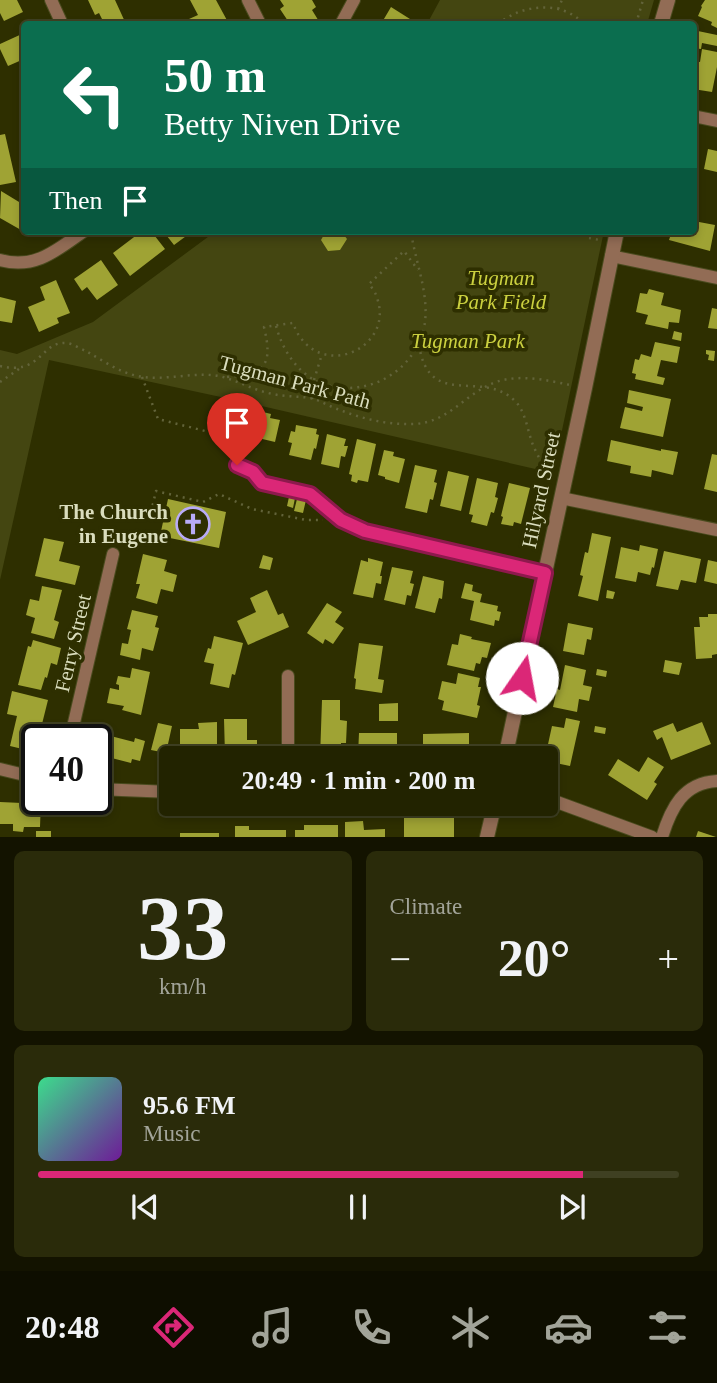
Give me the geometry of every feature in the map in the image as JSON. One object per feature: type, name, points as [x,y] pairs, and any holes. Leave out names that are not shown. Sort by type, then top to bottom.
[{"type":"street","points":[[51,0],[61,21]]},
{"type":"street","points":[[248,0],[258,21]]},
{"type":"street","points":[[343,21],[354,0]]},
{"type":"street","points":[[662,21],[668,0]]},
{"type":"street","points":[[697,117],[717,121]]},
{"type":"street","points":[[0,260],[19,263],[34,261],[52,254],[78,235]]},
{"type":"street","name":"Hilyard Street","points":[[508,746],[616,235]]},
{"type":"street","points":[[611,256],[717,278]]},
{"type":"street","points":[[561,498],[717,530]]},
{"type":"street","name":"Ferry Street","points":[[74,724],[113,554]]},
{"type":"street","points":[[288,676],[288,746]]},
{"type":"street","points":[[0,769],[21,774]]},
{"type":"street","points":[[662,837],[669,814],[678,800],[694,787],[717,781]]},
{"type":"street","points":[[112,790],[159,791]]},
{"type":"street","points":[[558,802],[652,837]]},
{"type":"street","points":[[487,837],[492,816]]},
{"type":"lane","points":[[237,465],[253,472],[262,483],[310,494],[341,520],[365,531],[545,573]]},
{"type":"path","points":[[558,9],[562,0]]},
{"type":"path","points":[[637,21],[643,0]]},
{"type":"path","points":[[502,21],[510,15],[534,7],[558,9],[582,21]]},
{"type":"path","name":"Tugman Park Path","points":[[276,326],[284,348],[292,360],[315,380],[343,388],[360,388],[388,378],[411,357],[419,345],[424,328],[425,297],[412,235]]},
{"type":"path","points":[[224,377],[245,376],[261,368],[268,351],[264,327],[293,323],[299,337],[322,354],[350,354],[362,348],[372,338],[380,310],[377,296],[369,284],[404,251],[418,270]]},
{"type":"path","name":"Tugman Park Path","points":[[19,369],[33,364],[55,345],[67,343],[127,373],[142,377],[224,377],[274,395],[312,399],[356,416],[398,424],[436,420],[483,387],[498,381],[544,380],[585,388]]},
{"type":"path","points":[[419,345],[424,364],[441,382],[483,387],[509,396],[517,403],[534,446],[561,498]]},
{"type":"path","points":[[312,399],[322,354]]},
{"type":"path","points":[[0,366],[19,369]]},
{"type":"path","points":[[0,382],[19,369]]},
{"type":"path","points":[[142,377],[158,419],[217,434],[226,440],[237,465]]},
{"type":"path","points":[[151,512],[156,491],[203,502],[219,494],[252,509],[306,520],[323,519],[328,524]]},
{"type":"green space","points":[[440,0],[654,0],[648,21],[429,21]]},
{"type":"green space","name":"Tugman Park","points":[[211,235],[603,235],[553,473],[49,360],[0,580],[0,350],[17,354],[93,322]]},
{"type":"building","points":[[0,0],[17,0],[23,12],[4,21],[0,13]]},
{"type":"building","points":[[88,0],[115,0],[125,21],[103,21],[99,13],[95,15]]},
{"type":"building","points":[[190,0],[216,0],[227,21],[189,19],[198,15]]},
{"type":"building","points":[[280,0],[312,0],[316,7],[312,10],[319,21],[288,21],[280,9],[284,6]]},
{"type":"building","points":[[705,0],[717,0],[717,28],[711,25],[712,22],[698,16]]},
{"type":"building","points":[[391,7],[410,19],[409,21],[383,21]]},
{"type":"building","points":[[697,31],[717,35],[717,46],[702,43],[701,49],[697,48]]},
{"type":"building","points":[[21,34],[21,60],[8,66],[0,44]]},
{"type":"building","points":[[702,49],[717,52],[712,92],[697,90],[697,61],[700,62]]},
{"type":"building","points":[[5,134],[16,182],[0,185],[0,135]]},
{"type":"building","points":[[708,149],[717,151],[717,172],[704,169]]},
{"type":"building","points":[[1,191],[21,203],[21,230],[0,218]]},
{"type":"building","points":[[699,222],[715,225],[710,251],[669,240],[670,237],[663,235],[697,235]]},
{"type":"building","points":[[137,235],[154,235],[165,249],[130,276],[113,253]]},
{"type":"building","points":[[166,235],[188,235],[174,245]]},
{"type":"building","points":[[324,235],[344,235],[347,239],[340,250],[328,251],[321,240]]},
{"type":"building","points":[[101,260],[118,285],[97,300],[87,287],[82,291],[74,279]]},
{"type":"building","points":[[56,280],[70,313],[57,318],[59,323],[39,332],[28,307],[45,300],[40,287]]},
{"type":"building","points":[[649,289],[664,293],[661,305],[681,310],[679,323],[669,322],[668,329],[645,324],[648,315],[636,312],[640,293],[647,294]]},
{"type":"building","points":[[0,297],[16,301],[12,323],[0,321]]},
{"type":"building","points":[[712,308],[717,309],[717,329],[708,328]]},
{"type":"building","points":[[674,331],[682,333],[681,341],[672,339]]},
{"type":"building","points":[[655,342],[680,347],[677,363],[661,360],[657,376],[665,378],[663,385],[635,379],[636,374],[632,373],[635,359],[639,360],[641,354],[651,357]]},
{"type":"building","points":[[706,350],[715,351],[714,361],[708,360]]},
{"type":"building","points":[[629,390],[671,399],[663,437],[620,428],[625,407],[642,411],[643,407],[627,403]]},
{"type":"building","points":[[246,412],[262,416],[263,412],[271,414],[270,418],[280,420],[275,442],[241,434]]},
{"type":"building","points":[[296,425],[317,429],[316,434],[319,435],[311,460],[289,455],[292,443],[288,442]]},
{"type":"building","points":[[327,434],[346,439],[344,446],[348,446],[345,457],[341,456],[339,468],[321,464]]},
{"type":"building","points":[[357,439],[376,444],[368,482],[351,481],[352,475],[349,474]]},
{"type":"building","points":[[611,440],[678,452],[673,475],[652,470],[651,477],[630,473],[631,466],[607,461]]},
{"type":"building","points":[[384,450],[394,452],[393,456],[405,459],[399,483],[378,475]]},
{"type":"building","points":[[712,454],[717,455],[717,492],[704,489]]},
{"type":"building","points":[[415,465],[437,470],[434,482],[437,483],[427,513],[405,508]]},
{"type":"building","points":[[448,471],[469,476],[461,511],[440,506]]},
{"type":"building","points":[[477,478],[498,483],[495,497],[498,498],[487,526],[471,522],[473,515],[469,514]]},
{"type":"building","points":[[509,483],[530,488],[521,524],[514,522],[513,526],[501,524]]},
{"type":"building","points":[[289,497],[295,498],[293,508],[287,506]]},
{"type":"building","name":"The Church in Eugene","points":[[168,499],[226,512],[219,548],[160,536]]},
{"type":"building","points":[[297,499],[306,500],[303,513],[294,511]]},
{"type":"building","points":[[592,533],[611,537],[598,601],[578,596],[585,552],[588,553]]},
{"type":"building","points":[[44,538],[64,542],[59,561],[80,566],[75,585],[35,576]]},
{"type":"building","points":[[640,545],[658,549],[650,575],[638,572],[636,582],[615,578],[621,547],[639,551]]},
{"type":"building","points":[[664,551],[701,559],[696,583],[681,580],[678,590],[656,586]]},
{"type":"building","points":[[143,554],[167,560],[164,571],[177,575],[173,592],[161,589],[157,604],[136,598],[140,584],[136,584]]},
{"type":"building","points":[[263,555],[273,558],[270,570],[259,568]]},
{"type":"building","points":[[368,558],[383,562],[381,584],[376,583],[373,598],[353,594],[361,560],[368,562]]},
{"type":"building","points":[[708,560],[717,562],[717,584],[704,581]]},
{"type":"building","points":[[392,567],[413,571],[410,583],[414,584],[411,596],[407,595],[405,605],[384,600]]},
{"type":"building","points":[[423,576],[444,581],[442,599],[439,598],[435,613],[415,608]]},
{"type":"building","points":[[465,583],[473,585],[472,591],[482,594],[480,602],[498,606],[497,611],[501,612],[499,621],[495,620],[494,626],[470,620],[474,601],[461,598]]},
{"type":"building","points":[[42,586],[62,590],[54,620],[59,622],[54,639],[31,633],[35,618],[26,615],[30,599],[39,601]]},
{"type":"building","points":[[267,590],[278,615],[283,613],[289,627],[248,645],[237,621],[256,612],[250,598]]},
{"type":"building","points":[[607,590],[615,592],[613,599],[606,598]]},
{"type":"building","points":[[327,603],[342,612],[335,622],[344,628],[333,644],[325,639],[323,644],[307,633]]},
{"type":"building","points":[[132,610],[158,616],[155,627],[159,628],[153,651],[142,648],[140,660],[120,655],[122,643],[128,644],[131,630],[127,629]]},
{"type":"building","points":[[708,614],[717,614],[717,654],[712,655],[712,658],[696,659],[694,627],[700,627],[699,617],[708,617]]},
{"type":"building","points":[[568,623],[593,628],[591,640],[587,639],[584,655],[563,651]]},
{"type":"building","points":[[460,634],[491,643],[487,658],[482,657],[480,664],[476,663],[474,671],[447,665],[452,644],[458,645]]},
{"type":"building","points":[[214,636],[243,643],[229,688],[210,684],[214,664],[204,662]]},
{"type":"building","points":[[33,640],[61,648],[57,665],[51,663],[41,690],[18,685],[28,646],[31,647]]},
{"type":"building","points":[[359,643],[383,646],[378,679],[384,680],[382,693],[355,689]]},
{"type":"building","points":[[665,660],[682,663],[679,675],[663,672]]},
{"type":"building","points":[[565,665],[586,670],[583,685],[592,687],[589,701],[579,699],[577,712],[553,707]]},
{"type":"building","points":[[132,668],[150,672],[141,715],[122,710],[124,706],[107,703],[110,688],[119,690],[119,685],[116,684],[118,676],[130,678]]},
{"type":"building","points":[[597,669],[607,671],[606,677],[596,675]]},
{"type":"building","points":[[458,673],[480,678],[477,718],[442,710],[444,701],[438,699],[442,681],[456,684]]},
{"type":"building","points":[[12,691],[48,700],[42,724],[21,724],[21,749],[10,746],[17,716],[7,714]]},
{"type":"building","points":[[322,700],[340,700],[340,720],[347,721],[346,743],[341,743],[341,746],[320,746]]},
{"type":"building","points":[[398,703],[398,721],[379,721],[379,704]]},
{"type":"building","points":[[566,718],[580,721],[570,766],[558,764],[558,746],[548,746],[552,726],[564,728]]},
{"type":"building","points":[[224,719],[247,719],[247,740],[257,740],[257,746],[225,746]]},
{"type":"building","points":[[217,722],[217,746],[180,746],[180,729],[199,729],[198,723]]},
{"type":"building","points":[[702,722],[711,744],[671,760],[662,737],[657,740],[653,731],[673,723],[677,732]]},
{"type":"building","points":[[158,723],[172,726],[168,746],[159,746],[159,752],[151,750]]},
{"type":"building","points":[[595,726],[606,728],[605,734],[594,732]]},
{"type":"building","points":[[359,733],[397,733],[397,746],[358,746]]},
{"type":"building","points":[[469,733],[469,746],[423,746],[423,734]]},
{"type":"building","points":[[112,736],[134,742],[135,738],[145,741],[140,761],[132,759],[131,763],[112,758]]},
{"type":"building","points":[[648,757],[664,767],[647,800],[608,775],[618,759],[639,772]]},
{"type":"building","points":[[0,802],[21,803],[21,815],[40,815],[40,827],[24,827],[23,832],[13,831],[13,824],[0,824]]},
{"type":"building","points":[[404,816],[454,816],[454,837],[404,837]]},
{"type":"building","points":[[363,821],[364,830],[385,829],[385,837],[345,837],[345,822]]},
{"type":"building","points":[[304,825],[338,825],[338,837],[295,837],[295,830],[304,830]]},
{"type":"building","points":[[235,826],[249,826],[249,830],[286,830],[286,837],[235,837]]},
{"type":"building","points":[[36,831],[51,831],[51,837],[36,837]]},
{"type":"building","points":[[698,831],[716,837],[696,837]]},
{"type":"building","points":[[180,833],[219,833],[219,837],[180,837]]},
{"type":"place","name":"The Church in Eugene","points":[[193,524]]},
{"type":"route","points":[[237,465],[253,472],[262,483],[310,494],[330,512],[353,527],[545,573],[522,678]]},
{"type":"park label","name":"Tugman Park Field","points":[[501,290]]}]
